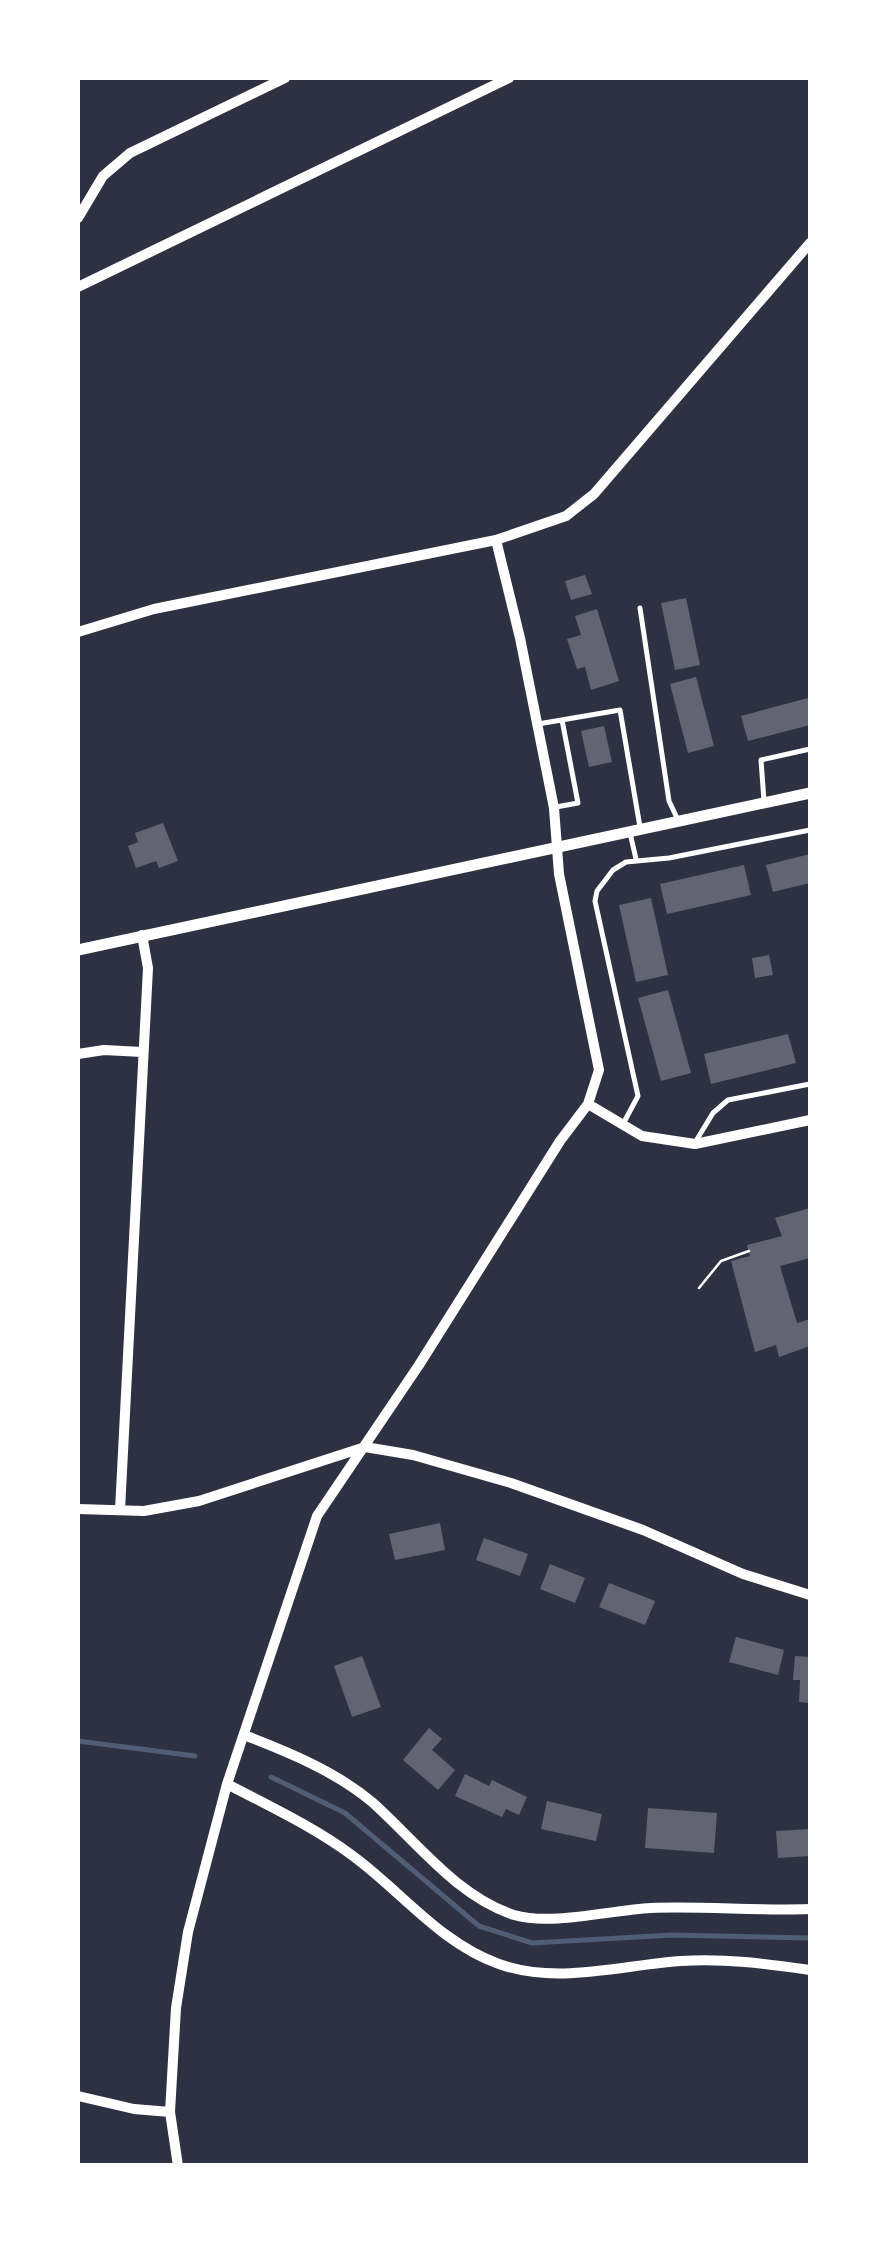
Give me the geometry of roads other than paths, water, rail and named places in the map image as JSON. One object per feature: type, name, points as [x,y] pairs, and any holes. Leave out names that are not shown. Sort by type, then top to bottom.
[{"type":"street","points":[[78,218],[103,176],[130,153],[286,78]]},
{"type":"street","points":[[78,287],[509,78]]},
{"type":"street","points":[[78,632],[154,609],[496,540],[566,516],[594,494],[810,243]]},
{"type":"street","points":[[178,2166],[170,2112],[176,2008],[188,1932],[227,1784],[317,1516],[560,1141],[588,1104],[598,1070],[559,874],[554,808],[538,724],[496,540]]},
{"type":"street","points":[[78,950],[810,793]]},
{"type":"street","points":[[120,1510],[148,968],[142,935]]},
{"type":"street","points":[[78,1054],[104,1050],[142,1052]]},
{"type":"street","points":[[588,1104],[642,1136],[695,1144],[810,1120]]},
{"type":"street","points":[[78,1509],[144,1511],[199,1501],[365,1447],[412,1455],[511,1483],[643,1530],[743,1574],[810,1595]]},
{"type":"street","points":[[244,1735],[288,1752],[358,1792],[459,1883],[516,1916],[566,1916],[648,1908],[744,1912],[810,1909]]},
{"type":"street","points":[[227,1784],[320,1833],[355,1857],[446,1935],[502,1965],[535,1972],[591,1972],[682,1961],[736,1960],[810,1970]]},
{"type":"street","points":[[78,2111],[80,2096],[134,2109],[170,2112]]},
{"type":"lane","points":[[640,608],[669,800],[678,820]]},
{"type":"lane","points":[[538,724],[620,710],[636,860]]},
{"type":"lane","points":[[554,808],[578,803],[562,720]]},
{"type":"lane","points":[[764,802],[761,760],[810,749]]},
{"type":"lane","points":[[622,1126],[638,1096],[595,901],[597,891],[614,870],[636,860],[669,858],[810,830]]},
{"type":"lane","points":[[695,1144],[713,1113],[728,1100],[810,1084]]},
{"type":"waterway","points":[[78,1741],[195,1756]]},
{"type":"waterway","points":[[271,1777],[345,1813],[479,1926],[532,1943],[672,1935],[810,1938]]}]
